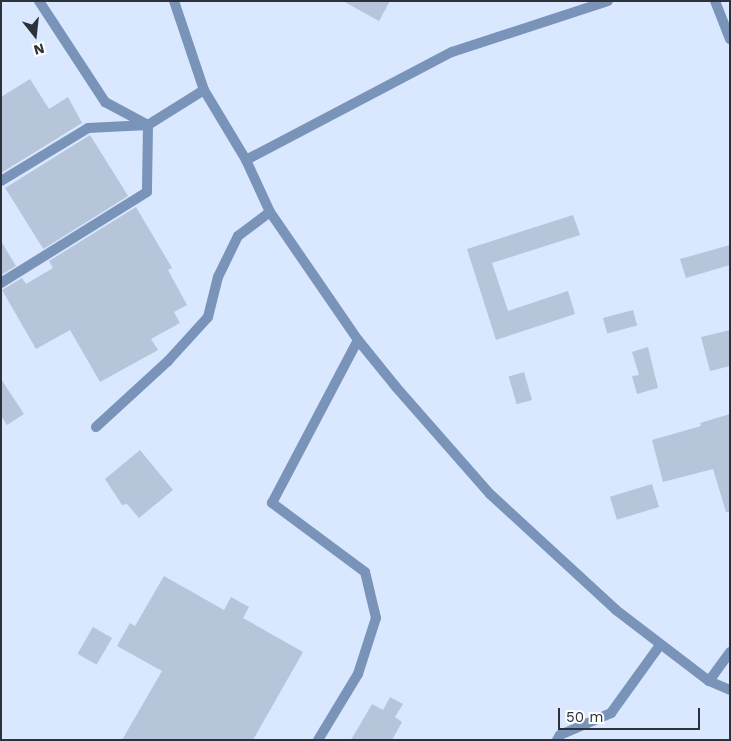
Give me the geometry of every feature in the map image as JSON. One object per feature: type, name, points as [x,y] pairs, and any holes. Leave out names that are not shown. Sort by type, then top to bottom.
[{"type":"street","points":[[39,1],[105,102],[148,125]]},
{"type":"street","points":[[174,1],[204,90],[246,160],[270,212],[358,340],[490,494],[616,610],[660,646],[709,681],[730,690]]},
{"type":"street","points":[[246,160],[452,52],[608,1]]},
{"type":"street","points":[[715,1],[730,39]]},
{"type":"street","points":[[1,181],[88,128],[148,125],[204,90]]},
{"type":"street","points":[[1,283],[148,192],[148,125]]},
{"type":"street","points":[[96,427],[168,362],[208,317],[218,277],[238,236],[270,212]]},
{"type":"street","points":[[318,740],[358,674],[376,618],[365,572],[272,503],[358,340]]},
{"type":"street","points":[[557,740],[560,734],[611,713],[660,646]]},
{"type":"street","points":[[709,681],[730,652]]},
{"type":"building","points":[[343,1],[390,1],[379,21]]},
{"type":"building","points":[[30,79],[49,109],[68,97],[82,123],[1,173],[1,97]]},
{"type":"building","points":[[90,135],[128,196],[43,249],[5,188]]},
{"type":"building","points":[[136,207],[172,268],[168,270],[187,305],[174,312],[180,323],[151,339],[158,350],[100,382],[70,330],[36,349],[2,290],[22,278],[26,284],[53,268],[49,261]]},
{"type":"building","points":[[573,215],[580,235],[492,263],[508,311],[568,291],[575,314],[496,340],[467,249]]},
{"type":"building","points":[[1,241],[16,266],[1,275]]},
{"type":"building","points":[[730,245],[730,265],[686,278],[680,259]]},
{"type":"building","points":[[633,310],[637,325],[607,333],[603,318]]},
{"type":"building","points":[[730,330],[730,366],[710,371],[701,337]]},
{"type":"building","points":[[648,347],[658,388],[637,394],[632,376],[639,375],[632,352]]},
{"type":"building","points":[[524,372],[532,400],[517,404],[509,376]]},
{"type":"building","points":[[1,379],[24,414],[7,425],[1,416]]},
{"type":"building","points":[[730,414],[730,512],[726,512],[713,469],[663,482],[652,440],[701,426],[700,423]]},
{"type":"building","points":[[140,450],[173,490],[139,518],[127,504],[122,505],[105,479]]},
{"type":"building","points":[[652,484],[659,507],[617,520],[610,497]]},
{"type":"building","points":[[164,576],[224,610],[231,597],[249,607],[243,618],[303,652],[253,740],[122,740],[162,671],[117,646],[130,623],[135,626]]},
{"type":"building","points":[[93,627],[112,638],[97,665],[78,654]]},
{"type":"building","points":[[390,697],[403,704],[395,717],[402,722],[392,740],[351,740],[372,704],[383,710]]}]
